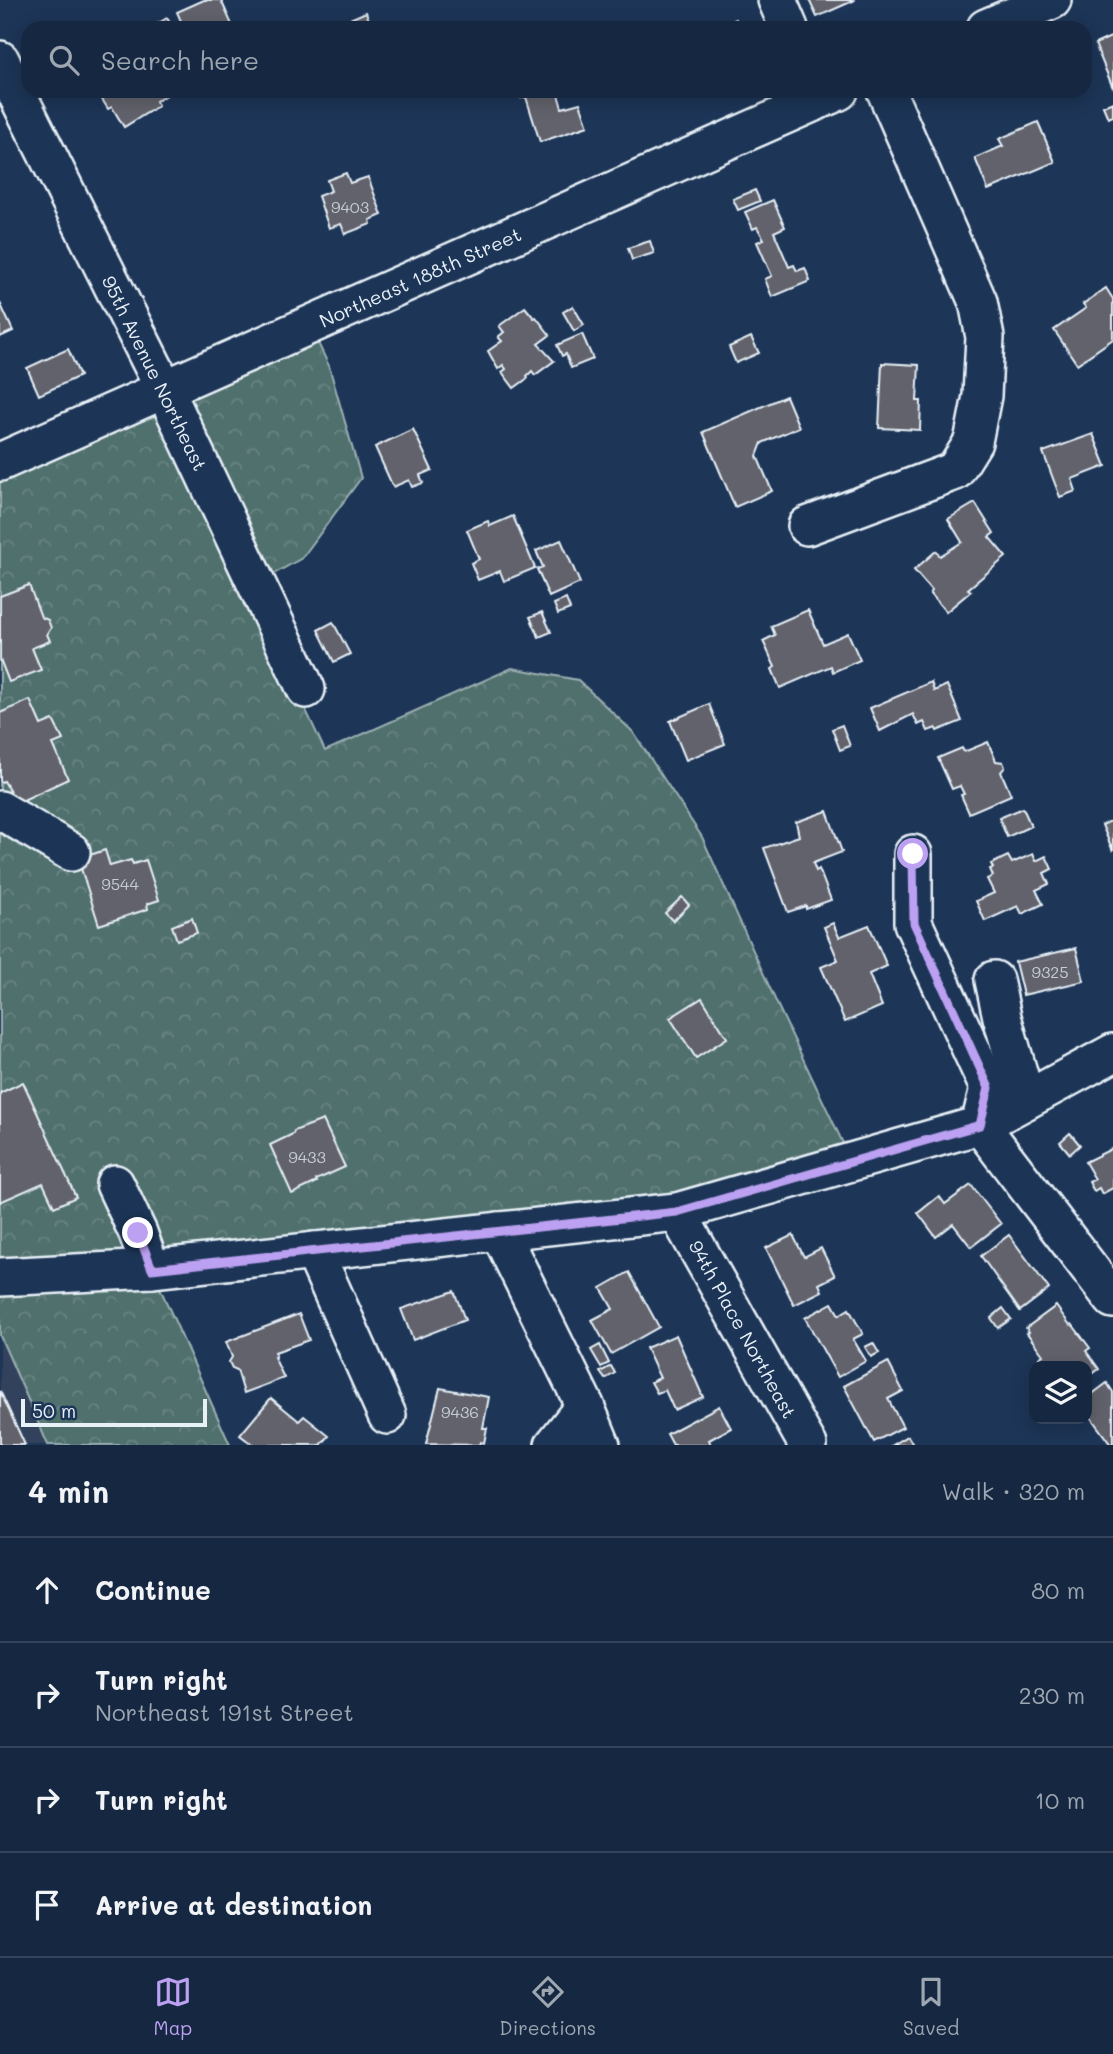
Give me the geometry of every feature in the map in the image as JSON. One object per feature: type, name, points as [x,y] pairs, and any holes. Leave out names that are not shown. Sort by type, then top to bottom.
[{"type":"street","points":[[777,0],[786,21]]},
{"type":"street","points":[[1002,21],[1052,0]]},
{"type":"street","name":"95th Avenue Northeast","points":[[0,60],[165,390],[306,689]]},
{"type":"street","name":"Northeast 188th Street","points":[[0,462],[816,98]]},
{"type":"street","points":[[807,526],[955,471],[973,442],[982,396],[985,337],[978,302],[889,98]]},
{"type":"street","points":[[0,810],[71,852]]},
{"type":"street","points":[[913,854],[914,923],[989,1088],[980,1125]]},
{"type":"street","points":[[994,980],[1026,1100]]},
{"type":"street","points":[[0,1277],[152,1269],[677,1212],[980,1125],[1113,1053]]},
{"type":"street","points":[[980,1125],[1113,1299]]},
{"type":"street","points":[[115,1184],[152,1269]]},
{"type":"street","name":"94th Place Northeast","points":[[677,1212],[808,1445]]},
{"type":"street","points":[[499,1231],[585,1406],[601,1445]]},
{"type":"street","points":[[314,1251],[387,1415]]},
{"type":"street","points":[[554,1445],[585,1406]]},
{"type":"shaded area","points":[[0,1336],[48,1445],[0,1445]]},
{"type":"green space","points":[[310,326],[329,366],[361,478],[302,558],[249,588],[325,751],[512,668],[578,680],[633,732],[702,837],[852,1162],[677,1212],[152,1270],[230,1445],[48,1445],[0,1336],[0,462]]},
{"type":"building","points":[[204,0],[221,0],[230,21],[181,21],[177,12]]},
{"type":"building","points":[[809,0],[855,0],[817,17]]},
{"type":"building","points":[[366,12],[369,21],[345,21]]},
{"type":"building","points":[[1113,36],[1113,88],[1095,44]]},
{"type":"building","points":[[101,98],[161,98],[156,101],[158,106],[124,127],[112,107],[108,109]]},
{"type":"building","points":[[526,98],[559,98],[562,108],[580,103],[588,126],[540,142]]},
{"type":"building","points":[[1113,102],[1113,116],[1108,118],[1103,106]]},
{"type":"building","points":[[1038,122],[1055,162],[988,190],[975,158],[1003,146],[999,139]]},
{"type":"building","points":[[346,173],[350,183],[368,177],[382,215],[370,220],[371,224],[345,234],[341,224],[329,228],[318,196],[331,191],[327,180]]},
{"type":"building","points":[[755,190],[760,201],[738,210],[733,199]]},
{"type":"building","points":[[773,200],[785,227],[774,232],[789,267],[794,265],[797,271],[805,268],[810,281],[772,297],[765,279],[772,276],[757,242],[764,239],[757,227],[753,229],[745,212]]},
{"type":"building","points":[[650,241],[654,253],[632,260],[628,248]]},
{"type":"building","points":[[1106,288],[1113,299],[1113,339],[1077,364],[1054,330],[1086,308],[1083,304]]},
{"type":"building","points":[[0,303],[13,331],[0,337]]},
{"type":"building","points":[[573,306],[584,325],[574,331],[563,312]]},
{"type":"building","points":[[525,307],[550,335],[538,344],[554,361],[535,375],[532,371],[528,378],[514,388],[502,372],[506,369],[503,365],[498,369],[488,351],[502,341],[498,337],[504,332],[499,326]]},
{"type":"building","points":[[582,334],[593,359],[571,368],[566,354],[562,356],[557,345]]},
{"type":"building","points":[[751,337],[759,353],[736,363],[729,347]]},
{"type":"building","points":[[68,349],[80,376],[39,395],[27,368]]},
{"type":"building","points":[[882,363],[919,365],[917,401],[921,401],[920,430],[879,428]]},
{"type":"building","points":[[786,396],[799,427],[762,443],[757,456],[772,491],[735,507],[703,432]]},
{"type":"building","points":[[413,429],[432,470],[420,475],[423,483],[412,487],[409,480],[393,487],[375,447]]},
{"type":"building","points":[[1093,434],[1106,466],[1072,479],[1076,491],[1060,497],[1043,452]]},
{"type":"building","points":[[975,503],[994,533],[989,537],[1006,557],[946,612],[914,570],[936,551],[940,556],[962,542],[948,519]]},
{"type":"building","points":[[513,516],[535,568],[504,581],[500,571],[478,580],[471,563],[479,559],[467,530],[488,521],[490,526]]},
{"type":"building","points":[[561,540],[580,583],[549,597],[537,569],[543,567],[536,551]]},
{"type":"building","points":[[29,585],[41,617],[48,620],[51,628],[47,634],[50,641],[32,648],[41,670],[9,682],[0,659],[0,596]]},
{"type":"building","points":[[566,599],[570,609],[558,614],[554,604]]},
{"type":"building","points":[[808,610],[823,644],[848,633],[860,660],[833,672],[831,666],[780,688],[772,669],[775,667],[763,641],[775,635],[771,626]]},
{"type":"building","points":[[542,612],[551,632],[539,637],[530,617]]},
{"type":"building","points":[[333,622],[350,654],[334,662],[318,630]]},
{"type":"building","points":[[931,682],[934,691],[947,685],[962,721],[937,731],[936,728],[928,731],[924,722],[918,725],[913,714],[880,731],[870,708]]},
{"type":"building","points":[[30,700],[41,725],[53,720],[63,740],[53,744],[68,779],[17,803],[4,781],[0,780],[0,713]]},
{"type":"building","points":[[709,704],[725,744],[686,760],[670,721]]},
{"type":"building","points":[[842,725],[850,746],[840,750],[832,729]]},
{"type":"building","points":[[988,742],[996,761],[1003,762],[1005,767],[1001,772],[1011,795],[969,813],[960,786],[952,789],[938,758],[962,748],[964,752]]},
{"type":"building","points":[[1023,808],[1031,826],[1007,837],[999,818]]},
{"type":"building","points":[[827,811],[842,852],[813,863],[816,871],[819,869],[831,900],[788,912],[764,848],[799,836],[796,822]]},
{"type":"building","points":[[1113,820],[1113,851],[1102,825]]},
{"type":"building","points":[[105,850],[110,866],[131,860],[133,864],[146,860],[159,900],[147,904],[148,909],[99,925],[78,859]]},
{"type":"building","points":[[1033,854],[1036,861],[1046,856],[1052,869],[1044,873],[1049,884],[1036,890],[1043,904],[1022,914],[1018,906],[985,921],[976,901],[994,893],[987,879],[993,876],[991,864],[1008,856],[1012,863]]},
{"type":"building","points":[[682,897],[689,905],[673,921],[665,913]]},
{"type":"building","points":[[192,918],[197,933],[177,940],[172,926]]},
{"type":"building","points":[[833,923],[839,937],[869,925],[887,966],[869,974],[882,1006],[845,1022],[821,967],[838,960],[824,927]]},
{"type":"building","points":[[1076,948],[1084,981],[1023,995],[1015,962]]},
{"type":"building","points":[[702,998],[727,1038],[696,1058],[670,1018]]},
{"type":"building","points":[[23,1082],[76,1197],[54,1207],[43,1183],[0,1202],[0,1093]]},
{"type":"building","points":[[323,1120],[345,1167],[292,1194],[270,1145],[294,1131]]},
{"type":"building","points":[[1070,1133],[1080,1145],[1070,1154],[1060,1142]]},
{"type":"building","points":[[1113,1148],[1113,1188],[1102,1194],[1099,1188],[1094,1191],[1089,1182],[1095,1179],[1085,1162]]},
{"type":"building","points":[[971,1185],[1001,1224],[971,1247],[953,1224],[936,1237],[918,1213],[939,1196],[945,1204]]},
{"type":"building","points":[[793,1235],[804,1257],[821,1248],[835,1276],[819,1284],[822,1291],[794,1305],[766,1248]]},
{"type":"building","points":[[1009,1235],[1049,1289],[1020,1311],[981,1256]]},
{"type":"building","points":[[629,1272],[659,1327],[611,1354],[592,1320],[613,1309],[601,1288]]},
{"type":"building","points":[[454,1291],[465,1320],[413,1340],[401,1309]]},
{"type":"building","points":[[832,1303],[839,1315],[849,1309],[863,1334],[853,1339],[866,1361],[838,1377],[805,1318]]},
{"type":"building","points":[[1056,1306],[1090,1348],[1086,1351],[1099,1369],[1092,1374],[1092,1361],[1041,1361],[1039,1358],[1043,1355],[1026,1328]]},
{"type":"building","points":[[1003,1308],[1011,1319],[998,1328],[991,1318]]},
{"type":"building","points":[[299,1314],[309,1340],[275,1352],[274,1357],[284,1378],[244,1393],[237,1370],[232,1368],[229,1362],[232,1357],[226,1342]]},
{"type":"building","points":[[676,1335],[703,1397],[674,1410],[665,1390],[657,1393],[651,1382],[660,1378],[646,1348]]},
{"type":"building","points":[[873,1343],[879,1353],[871,1357],[865,1347]]},
{"type":"building","points":[[600,1345],[609,1363],[601,1367],[591,1350]]},
{"type":"building","points":[[888,1362],[903,1391],[888,1399],[903,1427],[874,1442],[844,1386]]},
{"type":"building","points":[[611,1366],[615,1373],[605,1379],[600,1372]]},
{"type":"building","points":[[1107,1383],[1113,1392],[1113,1445],[1092,1419],[1092,1394]]},
{"type":"building","points":[[440,1388],[489,1397],[483,1428],[487,1428],[484,1443],[426,1444]]},
{"type":"building","points":[[0,1391],[25,1445],[0,1445]]},
{"type":"building","points":[[271,1398],[299,1421],[304,1416],[329,1436],[321,1445],[253,1445],[240,1435]]},
{"type":"building","points":[[719,1406],[731,1428],[709,1440],[711,1445],[673,1445],[667,1434]]},
{"type":"building","points":[[908,1436],[913,1445],[893,1445]]},
{"type":"route","points":[[138,1233],[152,1269],[677,1212],[980,1125],[989,1088],[914,923],[913,854]]}]
